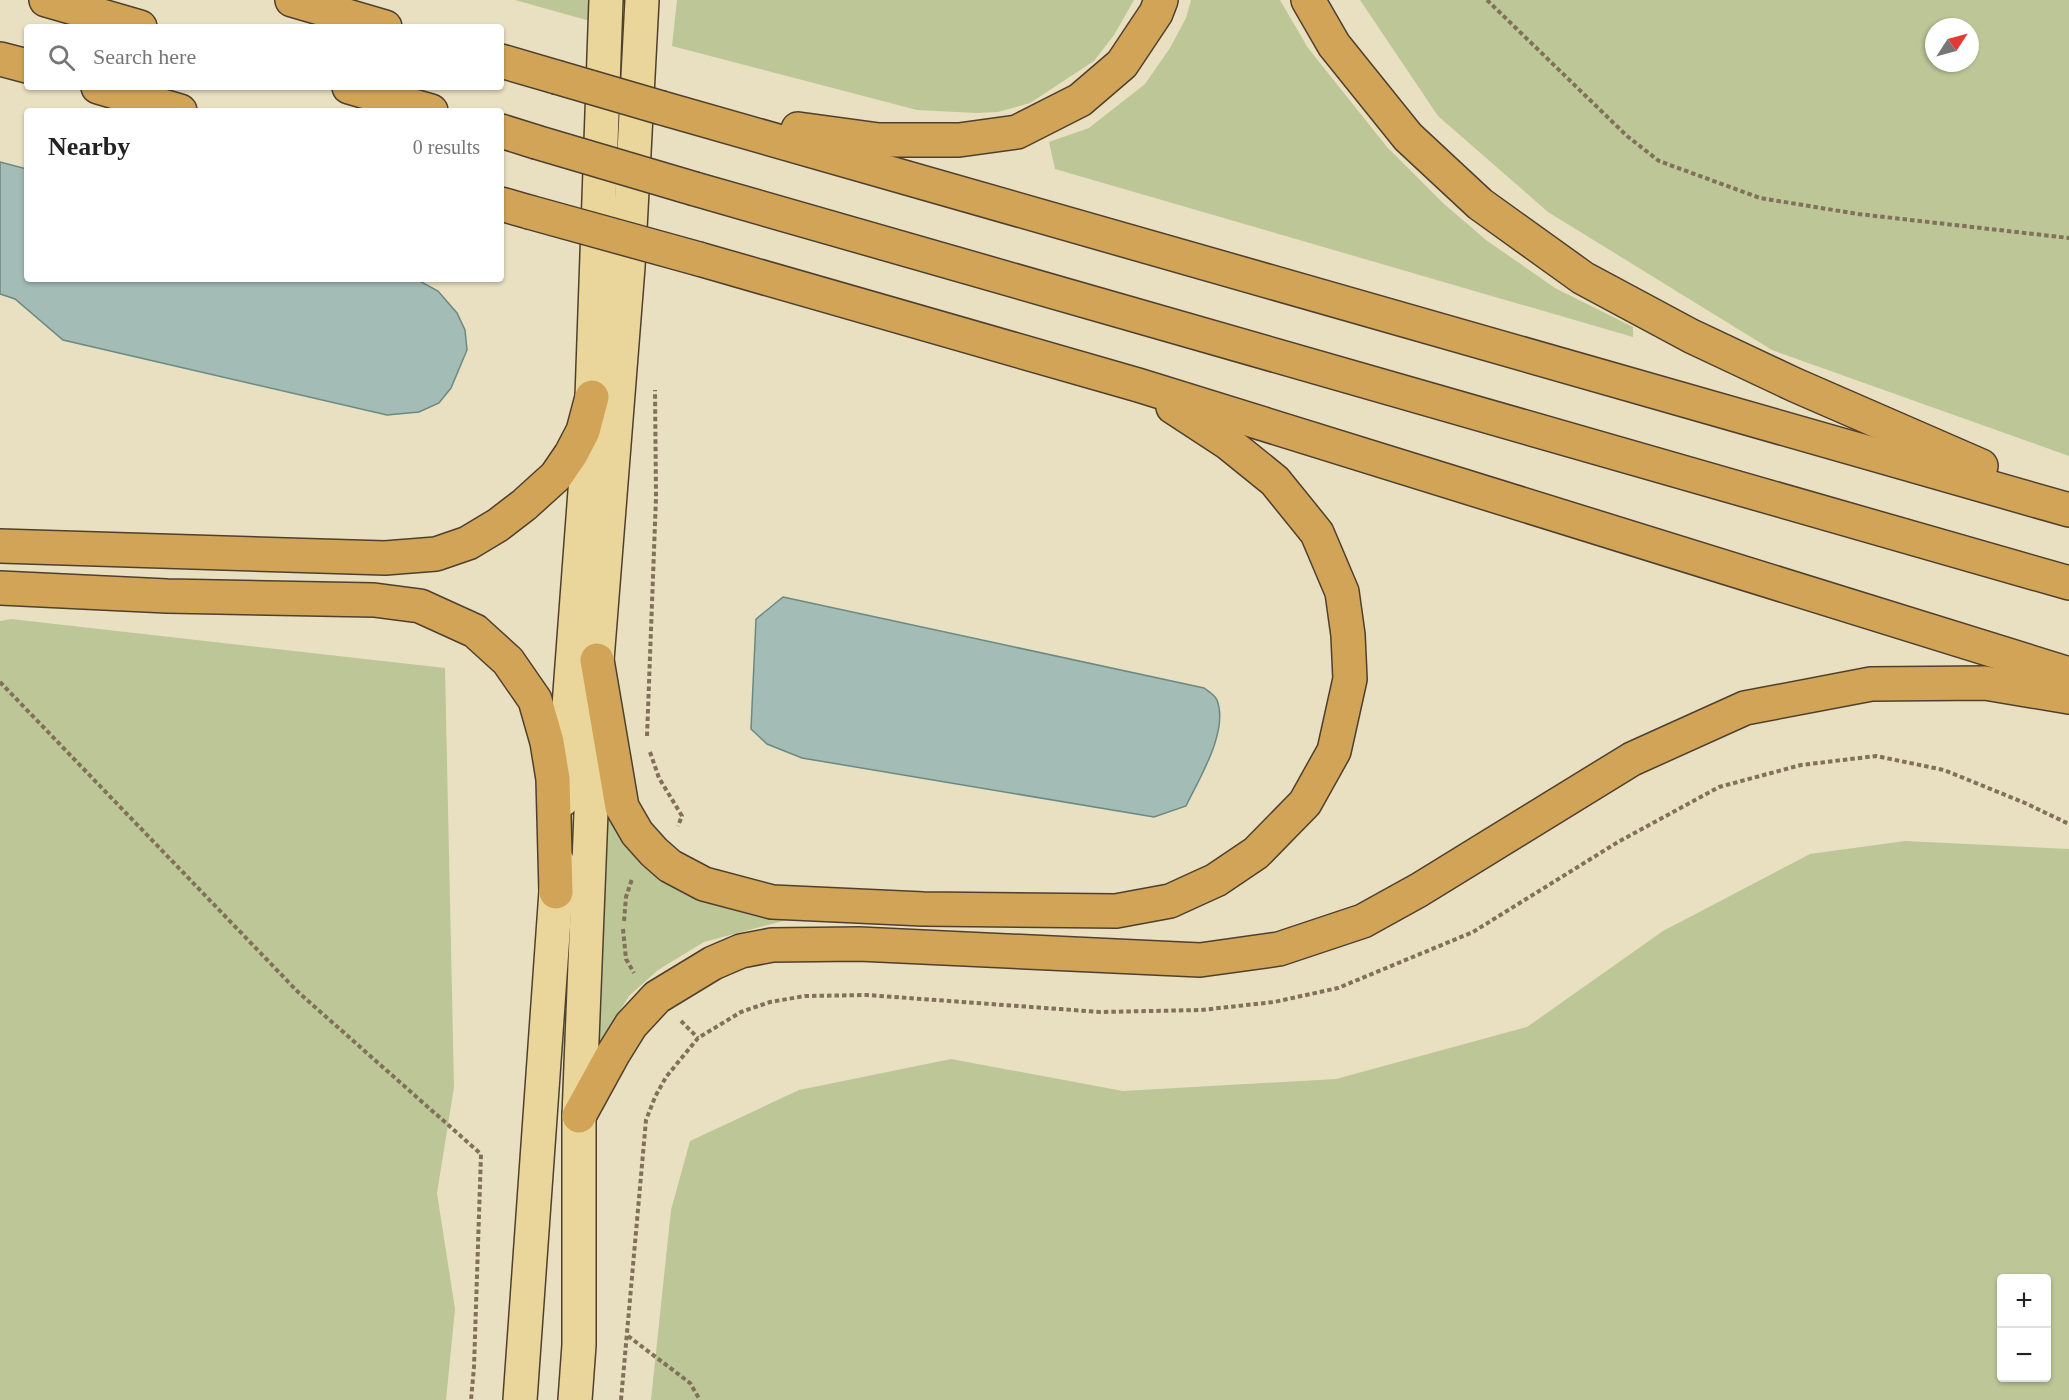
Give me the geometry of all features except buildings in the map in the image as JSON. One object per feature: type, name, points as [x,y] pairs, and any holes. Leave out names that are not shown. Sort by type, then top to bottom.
[{"type":"highway","points":[[46,0],[130,24]]},
{"type":"highway","points":[[292,0],[375,24]]},
{"type":"highway","points":[[715,119],[879,140],[958,140],[1017,132],[1080,100],[1122,64],[1156,14],[1161,0]]},
{"type":"highway","points":[[1308,0],[1334,45],[1408,137],[1480,204],[1583,278],[1691,336],[1794,385],[1950,454],[2069,502]]},
{"type":"highway","points":[[504,62],[662,108],[715,119],[2069,510]]},
{"type":"highway","points":[[108,90],[170,108]]},
{"type":"highway","points":[[359,90],[421,108]]},
{"type":"highway","points":[[504,133],[2069,582]]},
{"type":"highway","points":[[515,208],[1138,385],[2069,674]]},
{"type":"highway","points":[[597,660],[622,807],[637,833],[654,852],[670,866],[704,884],[772,902],[923,909],[1116,911],[1170,901],[1215,880],[1256,853],[1305,803],[1334,751],[1350,679],[1348,635],[1342,592],[1317,533],[1275,481],[1228,443],[1138,385]]},
{"type":"highway","points":[[0,546],[385,558],[436,554],[468,543],[498,525],[524,506],[556,476],[583,431],[592,397]]},
{"type":"highway","points":[[0,588],[167,596],[374,600],[420,606],[475,631],[508,661],[535,700],[547,742],[553,779],[555,892]]},
{"type":"highway","points":[[579,1116],[631,1025],[657,997],[713,963],[741,951],[771,945],[859,944],[1200,960],[1279,949],[1363,921],[1419,890],[1632,759],[1745,708],[1871,684],[1985,683],[2069,697]]},
{"type":"main road","points":[[520,1400],[592,397],[606,0]]},
{"type":"main road","points":[[575,1400],[579,1346],[579,1116],[597,660],[628,267],[642,0]]},
{"type":"path","points":[[1487,0],[1627,136],[1659,161],[1760,198],[1858,214],[2069,237]]},
{"type":"path","points":[[621,1400],[646,1120],[666,1077],[698,1038],[639,981],[631,970],[626,959],[623,927],[626,897],[634,875],[669,838],[677,828],[682,816],[659,778],[647,745],[656,497],[655,380]]},
{"type":"path","points":[[0,682],[298,992],[481,1154],[471,1400]]},
{"type":"path","points":[[627,1336],[690,1383],[700,1400]]},
{"type":"green space","points":[[515,0],[591,0],[590,21]]},
{"type":"green space","points":[[677,0],[1134,0],[1114,35],[1094,61],[1030,103],[998,112],[976,113],[917,110],[672,46]]},
{"type":"green space","points":[[1191,0],[1280,0],[1308,48],[1387,147],[1443,203],[1486,240],[1555,288],[1633,327],[1633,337],[1055,169],[1049,142],[1089,128],[1145,84],[1170,48],[1186,18]]},
{"type":"green space","points":[[1360,0],[2069,0],[2069,456],[1772,350],[1548,212],[1438,116]]},
{"type":"green space","points":[[11,619],[445,668],[454,1087],[437,1193],[455,1309],[446,1400],[0,1400],[0,621]]},
{"type":"green space","points":[[598,805],[615,820],[790,919],[704,942],[658,970],[629,996],[601,1041],[593,1040]]},
{"type":"green space","points":[[1905,841],[2069,849],[2069,1400],[651,1400],[671,1210],[690,1141],[799,1090],[951,1059],[1123,1091],[1336,1079],[1527,1027],[1663,931],[1810,854]]},
{"type":"water","points":[[0,162],[24,168],[24,282],[422,282],[438,291],[457,313],[465,330],[467,350],[451,388],[439,403],[419,412],[387,415],[63,340],[15,299],[0,294]]},
{"type":"water","points":[[783,597],[1204,688],[1216,698],[1220,712],[1219,726],[1211,755],[1186,806],[1154,817],[802,758],[767,744],[751,729],[756,619]]}]
